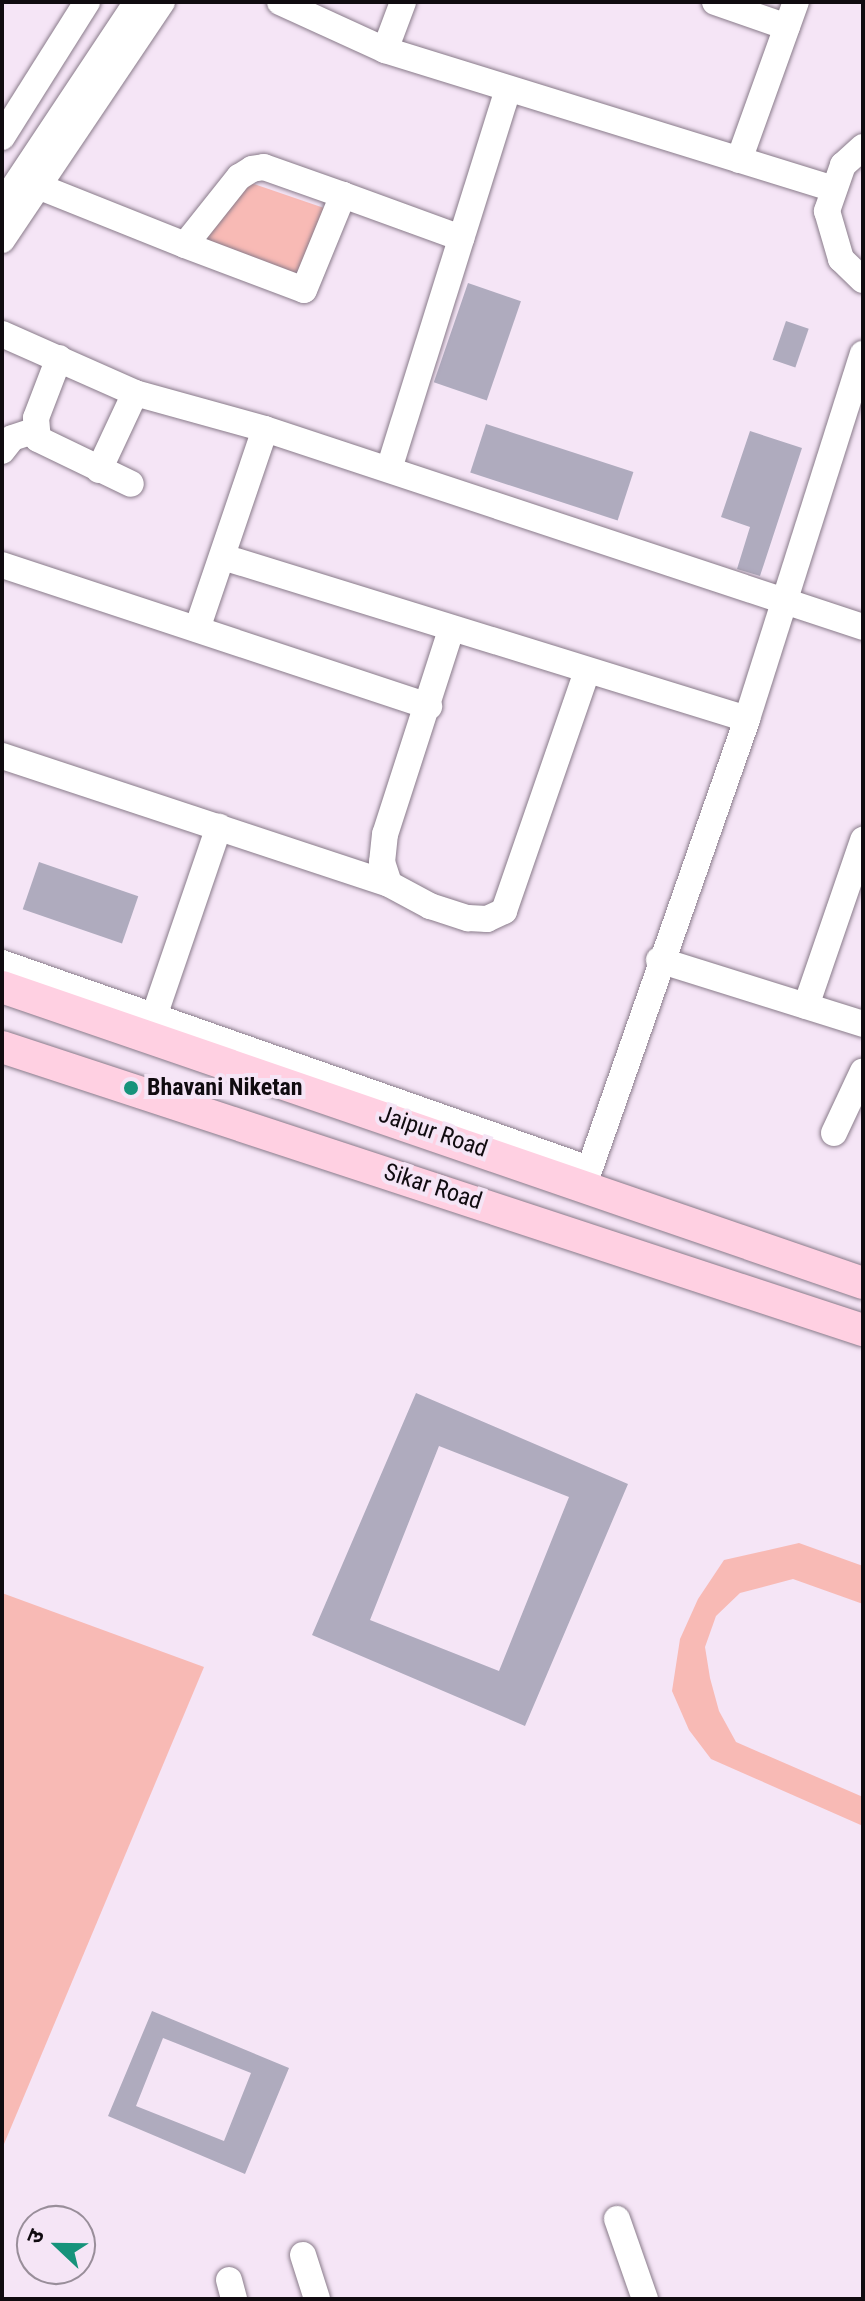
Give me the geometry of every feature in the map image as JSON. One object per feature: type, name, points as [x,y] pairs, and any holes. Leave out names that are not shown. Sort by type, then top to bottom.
[{"type":"main road","name":"Jaipur Road","points":[[2,987],[150,1026],[586,1177],[863,1283]]},
{"type":"main road","name":"Sikar Road","points":[[2,1047],[863,1330]]},
{"type":"street","points":[[2,137],[87,2]]},
{"type":"street","points":[[2,205],[137,2]]},
{"type":"street","points":[[2,240],[162,2]]},
{"type":"street","points":[[280,2],[385,50],[831,188]]},
{"type":"street","points":[[385,50],[403,2]]},
{"type":"street","points":[[715,2],[791,14],[739,160]]},
{"type":"street","points":[[389,469],[508,90]]},
{"type":"street","points":[[863,147],[843,165],[831,188],[830,235],[841,259],[863,280]]},
{"type":"street","points":[[185,245],[239,177],[252,169],[264,167],[461,238]]},
{"type":"street","points":[[40,187],[304,290],[343,195]]},
{"type":"street","points":[[2,334],[135,393],[265,429],[863,627]]},
{"type":"street","points":[[586,1177],[659,960],[747,719],[863,354]]},
{"type":"street","points":[[34,431],[59,358]]},
{"type":"street","points":[[99,470],[135,393]]},
{"type":"street","points":[[197,629],[265,429]]},
{"type":"street","points":[[2,451],[12,438],[34,431]]},
{"type":"street","points":[[34,431],[47,446],[131,484]]},
{"type":"street","points":[[223,557],[747,719]]},
{"type":"street","points":[[2,565],[429,706]]},
{"type":"street","points":[[389,884],[382,862],[385,834],[429,706],[451,630]]},
{"type":"street","points":[[2,756],[389,884],[430,906],[468,918],[487,919],[504,911],[587,671]]},
{"type":"street","points":[[2,963],[150,1026],[219,827]]},
{"type":"street","points":[[806,1006],[863,840]]},
{"type":"street","points":[[659,960],[863,1024]]},
{"type":"street","points":[[834,1133],[863,1071]]},
{"type":"street","points":[[617,2219],[645,2299]]},
{"type":"street","points":[[303,2255],[317,2299]]},
{"type":"shaded area","points":[[248,182],[327,209],[297,286],[204,242]]},
{"type":"shaded area","points":[[799,1543],[863,1566],[863,1604],[793,1579],[740,1593],[716,1616],[705,1647],[710,1678],[719,1711],[736,1742],[863,1797],[863,1826],[711,1759],[689,1730],[672,1691],[680,1639],[698,1599],[724,1560]]},
{"type":"shaded area","points":[[2,1593],[204,1667],[4,2144],[2,2143]]},
{"type":"building","points":[[468,283],[521,301],[487,401],[434,382]]},
{"type":"building","points":[[786,321],[809,329],[795,368],[773,360]]},
{"type":"building","points":[[486,424],[633,472],[618,520],[470,473]]},
{"type":"building","points":[[750,431],[802,448],[760,576],[737,569],[750,527],[721,517]]},
{"type":"building","points":[[39,862],[138,896],[122,943],[23,909]]},
{"type":"building","points":[[416,1393],[628,1484],[525,1726],[312,1635]],"holes":[[[439,1446],[569,1497],[499,1671],[370,1620]]]},
{"type":"building","points":[[152,2011],[289,2068],[245,2174],[108,2116]],"holes":[[[163,2038],[251,2073],[224,2141],[136,2106]]]},
{"type":"place","name":"Bhavani Niketan","points":[[131,1088]]}]
